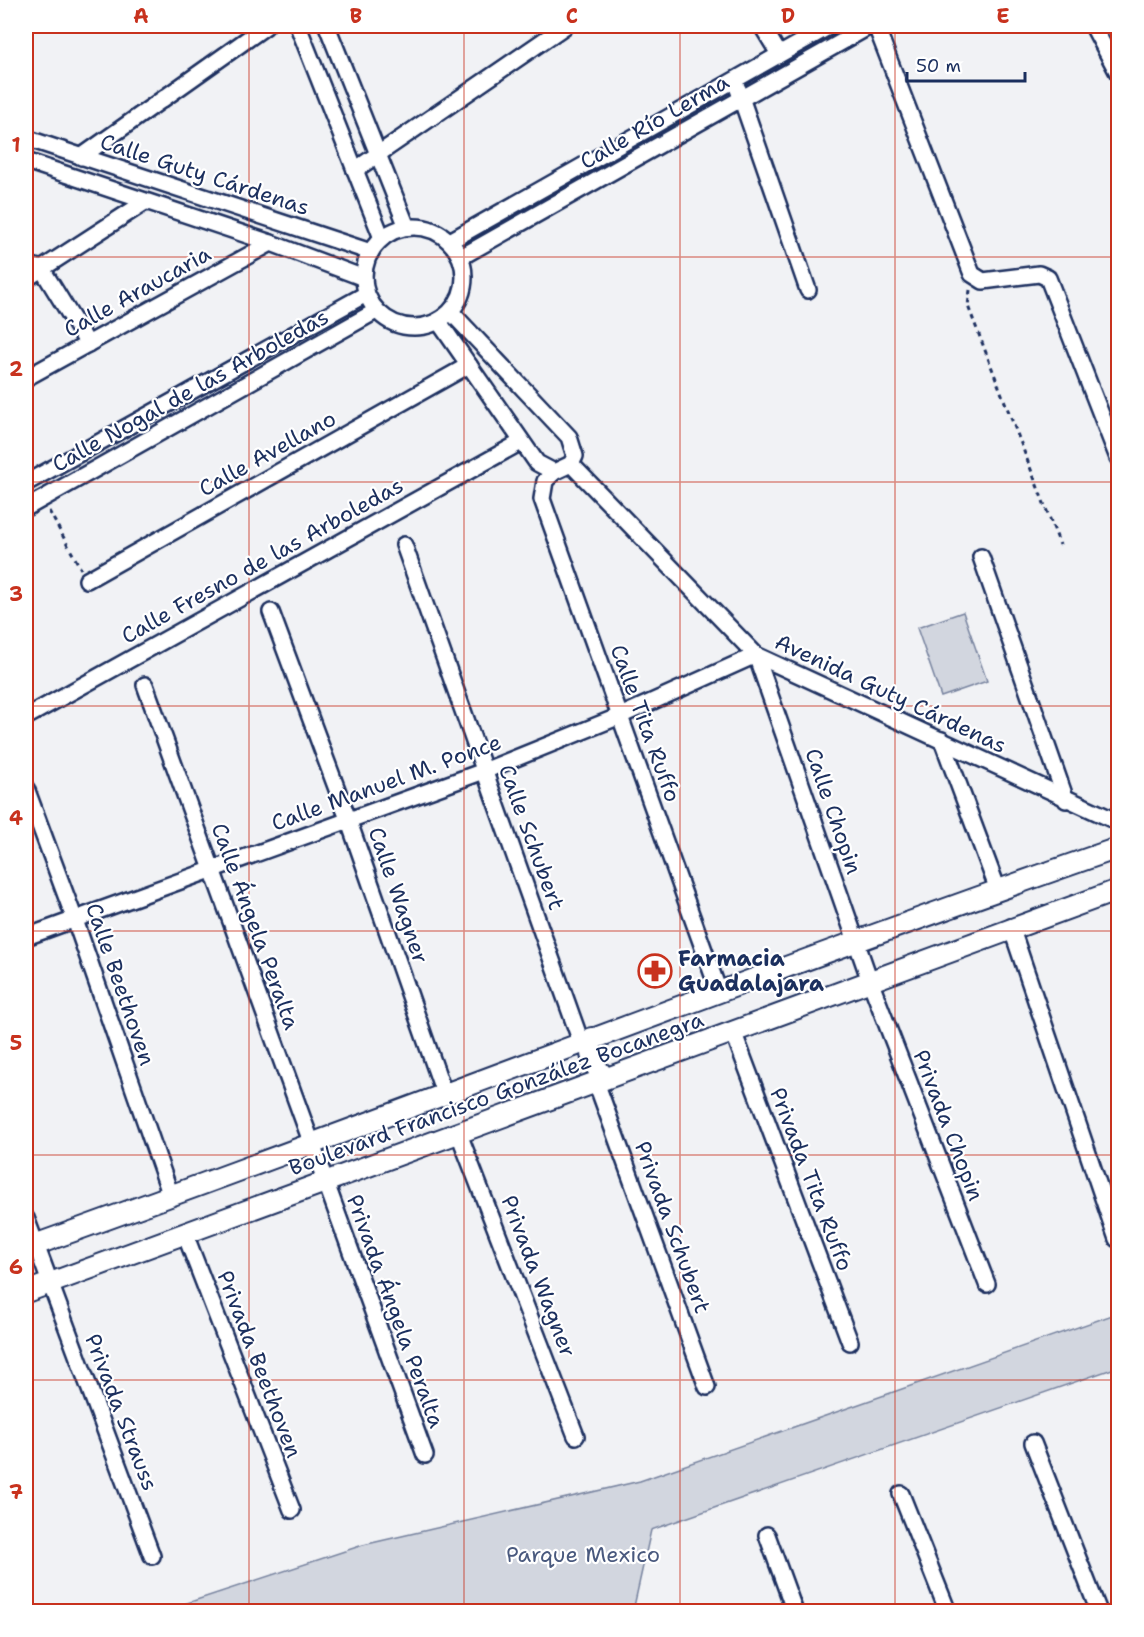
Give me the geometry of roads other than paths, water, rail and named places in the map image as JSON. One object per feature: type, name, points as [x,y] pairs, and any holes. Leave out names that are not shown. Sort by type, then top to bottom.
[{"type":"main road","name":"Boulevard Francisco González Bocanegra","points":[[30,1247],[312,1145],[444,1093],[856,941],[1119,848]]},
{"type":"main road","name":"Boulevard Francisco González Bocanegra","points":[[26,1292],[459,1134],[1011,927],[1119,890]]},
{"type":"main road","points":[[587,1040],[591,1060],[601,1080]]},
{"type":"street","points":[[81,157],[266,26]]},
{"type":"street","points":[[298,26],[382,238]]},
{"type":"street","points":[[327,26],[380,154],[407,227]]},
{"type":"street","points":[[355,170],[565,26]]},
{"type":"street","points":[[762,26],[779,54]]},
{"type":"street","name":"Calle Río Lerma","points":[[450,241],[830,26]]},
{"type":"street","name":"Calle Río Lerma","points":[[461,257],[870,26]]},
{"type":"street","points":[[876,26],[972,274],[983,281],[1039,274],[1048,278],[1119,458]]},
{"type":"street","points":[[1093,26],[1119,73]]},
{"type":"street","points":[[734,81],[808,290]]},
{"type":"street","name":"Calle Guty Cárdenas","points":[[26,138],[371,252]]},
{"type":"street","name":"Calle Guty Cárdenas","points":[[26,161],[271,243],[364,278]]},
{"type":"street","points":[[26,279],[145,202]]},
{"type":"street","points":[[407,227],[423,227],[437,232],[450,241],[461,257],[465,276],[462,296],[445,317],[413,328],[399,326],[376,311],[366,294],[364,278],[371,252],[382,238],[407,227]]},
{"type":"street","name":"Calle Araucaria","points":[[26,378],[271,243]]},
{"type":"street","points":[[26,264],[42,269],[88,344]]},
{"type":"street","name":"Calle Nogal de las Arboledas","points":[[26,483],[366,294]]},
{"type":"street","name":"Calle Nogal de las Arboledas","points":[[26,508],[376,311]]},
{"type":"street","points":[[445,317],[569,437],[575,456],[571,464],[554,472],[537,463],[469,365],[445,317]]},
{"type":"street","name":"Calle Avellano","points":[[87,580],[469,365]]},
{"type":"street","name":"Calle Fresno de las Arboledas","points":[[26,717],[521,442]]},
{"type":"street","name":"Avenida Guty Cárdenas","points":[[571,464],[756,655],[942,740],[1066,800],[1119,822]]},
{"type":"street","name":"Calle Tita Ruffo","points":[[554,472],[545,482],[542,499],[719,992]]},
{"type":"street","name":"Calle Schubert","points":[[404,545],[484,771],[587,1040]]},
{"type":"street","points":[[981,557],[1066,800]]},
{"type":"street","name":"Calle Wagner","points":[[271,612],[348,819],[444,1093]]},
{"type":"street","name":"Calle Manuel M. Ponce","points":[[26,937],[484,771],[620,716],[756,655]]},
{"type":"street","name":"Calle Chopin","points":[[756,655],[870,981]]},
{"type":"street","name":"Calle Ángela Peralta","points":[[145,685],[210,870],[325,1182]]},
{"type":"street","points":[[942,740],[998,890]]},
{"type":"street","name":"Calle Beethoven","points":[[26,788],[75,920],[171,1196]]},
{"type":"street","points":[[1011,927],[1117,1239]]},
{"type":"street","name":"Privada Chopin","points":[[870,981],[987,1284]]},
{"type":"street","name":"Privada Tita Ruffo","points":[[732,1031],[850,1342]]},
{"type":"street","name":"Privada Schubert","points":[[601,1080],[707,1387]]},
{"type":"street","name":"Privada Wagner","points":[[459,1134],[576,1436]]},
{"type":"street","name":"Privada Ángela Peralta","points":[[325,1182],[425,1455]]},
{"type":"street","name":"Privada Strauss","points":[[26,1218],[30,1247],[50,1283],[152,1556]]},
{"type":"street","name":"Privada Beethoven","points":[[185,1234],[292,1509]]},
{"type":"street","points":[[1033,1443],[1099,1611]]},
{"type":"street","points":[[901,1494],[948,1611]]},
{"type":"street","points":[[767,1534],[795,1611]]},
{"type":"place","name":"Farmacia Guadalajara","points":[[655,971]]},
{"type":"park label","name":"Parque Mexico","points":[[583,1554]]}]
